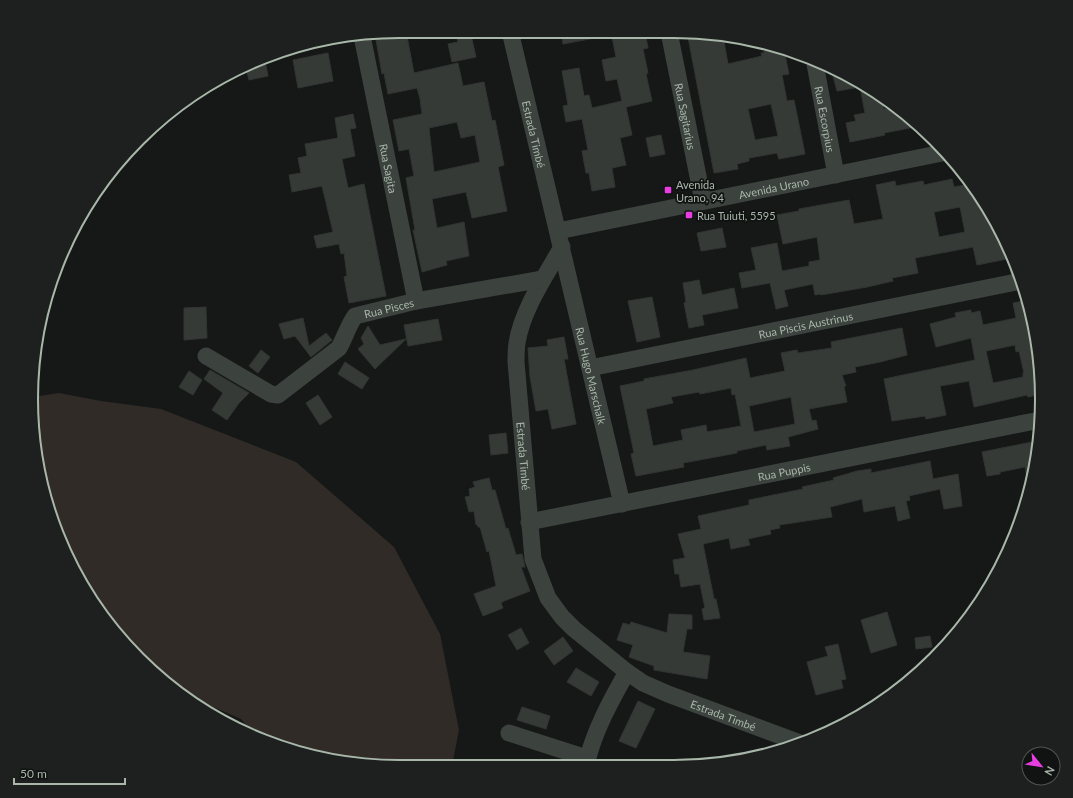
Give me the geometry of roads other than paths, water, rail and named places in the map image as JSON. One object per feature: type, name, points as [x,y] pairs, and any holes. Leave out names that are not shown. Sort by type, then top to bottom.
[{"type":"street","name":"Estrada Timbé","points":[[512,38],[560,239],[522,324],[517,342],[516,362],[533,559],[548,598],[562,617],[574,629],[643,683],[668,694],[792,740]]},
{"type":"street","name":"Rua Sagitarius","points":[[670,38],[703,201]]},
{"type":"street","name":"Rua Sagita","points":[[363,40],[416,301]]},
{"type":"street","name":"Rua Escorpius","points":[[815,67],[836,174]]},
{"type":"street","name":"Avenida Urano","points":[[560,239],[703,201],[938,154]]},
{"type":"street","name":"Rua Hugo Marschalk","points":[[560,239],[622,504]]},
{"type":"street","name":"Rua Pisces","points":[[206,356],[271,394],[278,396],[339,348],[350,322],[355,316],[416,301],[543,279]]},
{"type":"street","name":"Rua Piscis Austrinus","points":[[590,368],[1016,282]]},
{"type":"street","name":"Rua Puppis","points":[[529,522],[1034,421]]},
{"type":"street","points":[[588,760],[598,728],[606,710],[627,672]]},
{"type":"street","points":[[509,733],[582,760]]},
{"type":"place","name":"Avenida Urano, 94","points":[[668,190]]},
{"type":"place","name":"Rua Tuiuti, 5595","points":[[689,215]]}]
